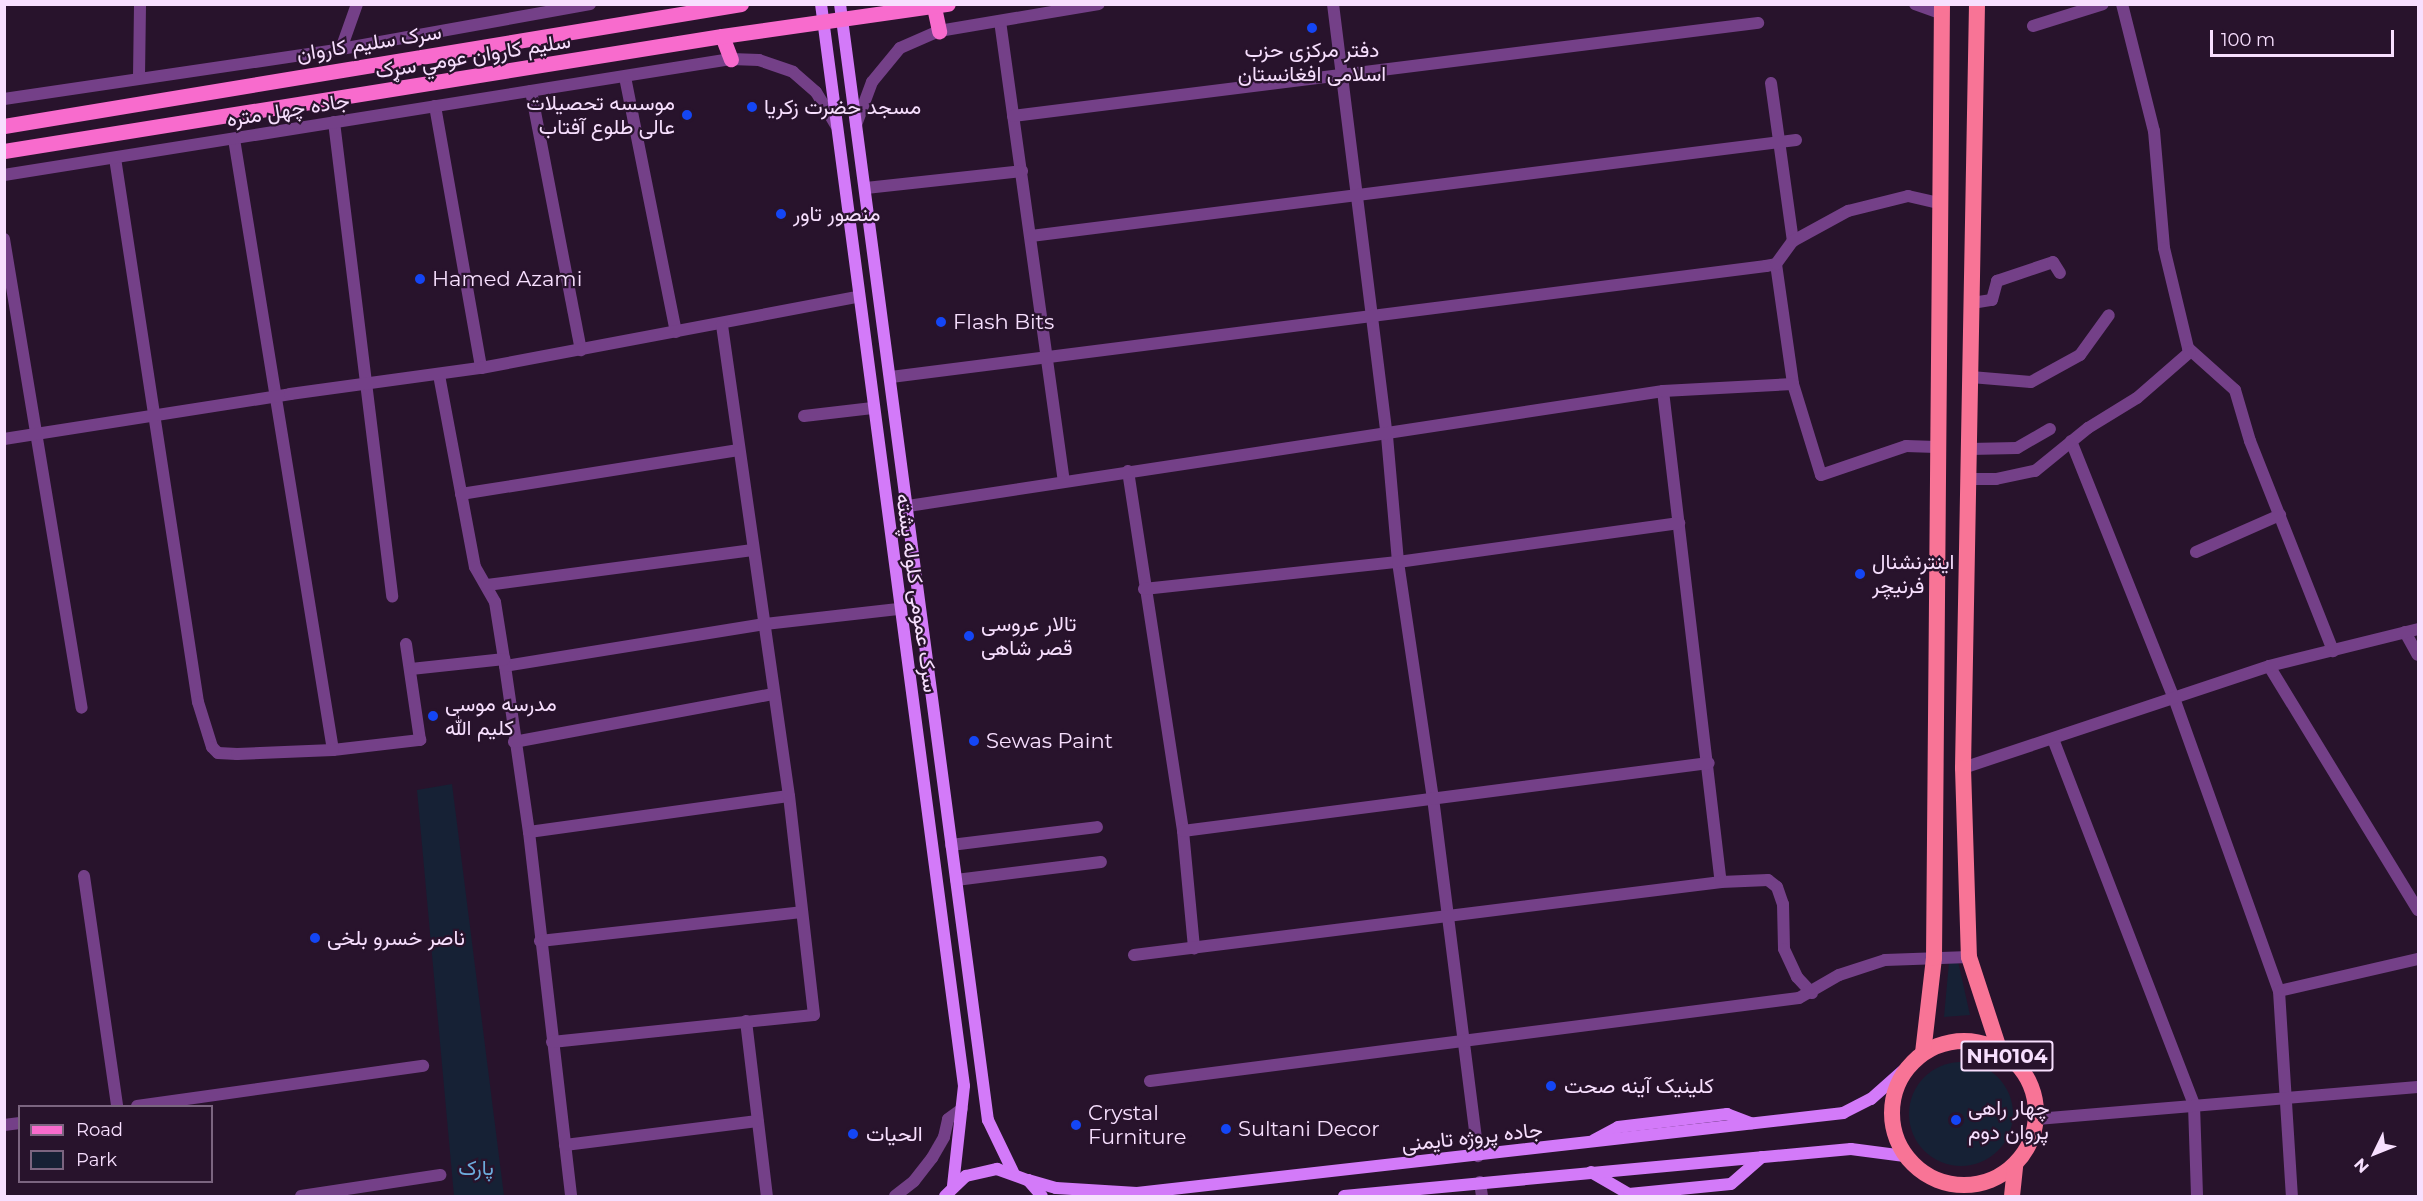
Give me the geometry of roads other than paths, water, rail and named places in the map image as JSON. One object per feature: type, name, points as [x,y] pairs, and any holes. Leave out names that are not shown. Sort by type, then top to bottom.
[{"type":"highway","name":"NH0104","points":[[1977,4],[1963,768],[1969,957],[1999,1049]]},
{"type":"highway","points":[[1923,1053],[1934,958],[1936,447],[1942,9]]},
{"type":"highway","name":"NH0104","points":[[1956,1041],[1974,1041],[1999,1049],[2020,1067],[2034,1091],[2037,1119],[2030,1145],[2015,1166],[1992,1181],[1942,1189],[1920,1172],[1905,1156],[1893,1127],[1893,1096],[1906,1068],[1923,1053],[1956,1041]]},
{"type":"highway","name":"NH0104","points":[[2012,1197],[2015,1166]]},
{"type":"main road","name":"سرک سلیم کاروان","points":[[4,126],[741,4]]},
{"type":"main road","name":"سرک عمومی کلوله پشته","points":[[821,4],[898,609],[964,1086],[954,1186]]},
{"type":"main road","name":"سلیم کاروان عومي سړک","points":[[4,151],[722,36],[823,22],[841,12],[941,6]]},
{"type":"main road","points":[[939,31],[941,6]]},
{"type":"main road","name":"سرک عمومی کلوله پشته","points":[[841,12],[988,1120],[1013,1172]]},
{"type":"main road","points":[[722,36],[731,59]]},
{"type":"main road","points":[[55,118],[59,143]]},
{"type":"main road","name":"جاده پروژه تایمنی","points":[[1028,1180],[1056,1188],[1137,1193],[1844,1113],[1871,1099],[1906,1068]]},
{"type":"main road","points":[[1344,1197],[1480,1182],[1851,1149],[1905,1156]]},
{"type":"main road","points":[[1591,1172],[1629,1194],[1731,1184],[1762,1157]]},
{"type":"main road","points":[[945,1197],[954,1186],[981,1170],[1013,1172],[1028,1180],[1042,1197]]},
{"type":"street","points":[[139,77],[140,4]]},
{"type":"street","points":[[341,49],[357,4]]},
{"type":"street","points":[[4,99],[139,77],[341,49],[560,7],[591,4]]},
{"type":"street","points":[[856,125],[872,82],[884,63],[900,48],[939,31],[1099,4]]},
{"type":"street","points":[[1333,4],[1387,436],[1398,562],[1433,798],[1478,1156]]},
{"type":"street","points":[[1915,4],[1942,9]]},
{"type":"street","points":[[2033,26],[2103,4]]},
{"type":"street","points":[[2122,4],[2144,80],[2154,131],[2164,248],[2190,352],[2235,390],[2242,420],[2333,651]]},
{"type":"street","points":[[1000,21],[1064,482]]},
{"type":"street","points":[[1013,116],[1341,72],[1758,22]]},
{"type":"street","name":"جاده چهل متره","points":[[4,175],[731,59],[759,60],[793,72],[816,92],[836,125]]},
{"type":"street","points":[[625,77],[676,332]]},
{"type":"street","points":[[1772,83],[1777,142],[1793,241]]},
{"type":"street","points":[[531,91],[581,350]]},
{"type":"street","points":[[435,106],[481,368]]},
{"type":"street","points":[[334,122],[392,596]]},
{"type":"street","points":[[234,139],[333,750]]},
{"type":"street","points":[[1031,236],[1796,140]]},
{"type":"street","points":[[115,158],[198,702],[212,747],[218,753],[237,754],[333,750],[420,740],[406,644]]},
{"type":"street","points":[[866,188],[1022,171]]},
{"type":"street","points":[[1936,447],[1906,446],[1821,475],[1793,384],[1776,264],[1793,241],[1848,211],[1896,197],[1908,196],[1939,203]]},
{"type":"street","points":[[4,239],[82,708]]},
{"type":"street","points":[[1972,303],[1992,300],[1997,281],[2053,262],[2060,273]]},
{"type":"street","points":[[891,377],[1776,264]]},
{"type":"street","points":[[4,439],[275,396],[439,375],[723,325],[858,297]]},
{"type":"street","points":[[1971,377],[2031,382],[2080,355],[2109,315]]},
{"type":"street","points":[[552,1042],[814,1015],[789,796],[723,325]]},
{"type":"street","points":[[1968,479],[2028,474],[2071,441],[2137,398],[2190,352]]},
{"type":"street","points":[[439,375],[475,567],[495,602],[505,662],[514,742],[529,832],[571,1197]]},
{"type":"street","points":[[908,506],[1128,471],[1387,436],[1663,391],[1793,384]]},
{"type":"street","points":[[1663,391],[1709,763],[1721,882]]},
{"type":"street","points":[[804,416],[873,408]]},
{"type":"street","points":[[1970,449],[2017,448],[2050,429]]},
{"type":"street","points":[[2071,441],[2174,698],[2279,992],[2292,1197]]},
{"type":"street","points":[[461,494],[739,450]]},
{"type":"street","points":[[1128,471],[1144,589],[1183,831],[1194,948]]},
{"type":"street","points":[[2196,552],[2280,515]]},
{"type":"street","points":[[1144,589],[1398,562],[1679,523]]},
{"type":"street","points":[[487,585],[753,550]]},
{"type":"street","points":[[411,669],[505,662],[765,624],[898,609]]},
{"type":"street","points":[[1963,768],[2269,666],[2418,629]]},
{"type":"street","points":[[2405,632],[2418,655]]},
{"type":"street","points":[[2269,666],[2418,910]]},
{"type":"street","points":[[514,742],[774,694]]},
{"type":"street","points":[[2053,739],[2194,1105],[2197,1197]]},
{"type":"street","points":[[1183,831],[1709,763]]},
{"type":"street","points":[[529,832],[789,796]]},
{"type":"street","points":[[951,845],[1097,827]]},
{"type":"street","points":[[956,880],[1101,862]]},
{"type":"street","points":[[84,876],[117,1105]]},
{"type":"street","points":[[1134,955],[1721,882],[1768,880],[1777,887],[1783,904],[1784,949],[1797,977],[1812,993]]},
{"type":"street","points":[[540,941],[801,912]]},
{"type":"street","points":[[1150,1081],[1812,993],[1861,966],[1885,960],[1969,957]]},
{"type":"street","points":[[2279,992],[2418,959]]},
{"type":"street","points":[[747,1021],[768,1197]]},
{"type":"street","points":[[152,1105],[423,1066]]},
{"type":"street","points":[[2037,1119],[2285,1096],[2418,1087]]},
{"type":"street","points":[[895,1197],[915,1181],[944,1137],[948,1119],[962,1109]]},
{"type":"street","points":[[565,1145],[759,1121]]},
{"type":"street","points":[[301,1197],[440,1175]]},
{"type":"street","points":[[1480,1182],[1482,1197]]},
{"type":"place","name":"دفتر مرکزی حزب اسلامی افغانستان","points":[[1312,28]]},
{"type":"place","name":"مسجد حضرت زکریا","points":[[752,107]]},
{"type":"place","name":"موسسه تحصیلات عالی طلوع آفتاب","points":[[687,115]]},
{"type":"place","name":"منصور تاور","points":[[781,214]]},
{"type":"place","name":"Hamed Azami","points":[[420,279]]},
{"type":"place","name":"Flash Bits","points":[[941,322]]},
{"type":"place","name":"اینترنشنال فرنیچر","points":[[1860,574]]},
{"type":"place","name":"تالار عروسی قصر شاهی","points":[[969,636]]},
{"type":"place","name":"مدرسه موسی کلیم الله","points":[[433,716]]},
{"type":"place","name":"Sewas Paint","points":[[974,741]]},
{"type":"place","name":"ناصر خسرو بلخی","points":[[315,938]]},
{"type":"place","name":"کلینیک آینه صحت","points":[[1551,1086]]},
{"type":"place","name":"چهار راهی پروان دوم","points":[[1956,1120]]},
{"type":"place","name":"Crystal Furniture","points":[[1076,1125]]},
{"type":"place","name":"Sultani Decor","points":[[1226,1129]]},
{"type":"place","name":"الحیات","points":[[853,1134]]},
{"type":"park label","name":"پارک","points":[[476,1168]]}]
